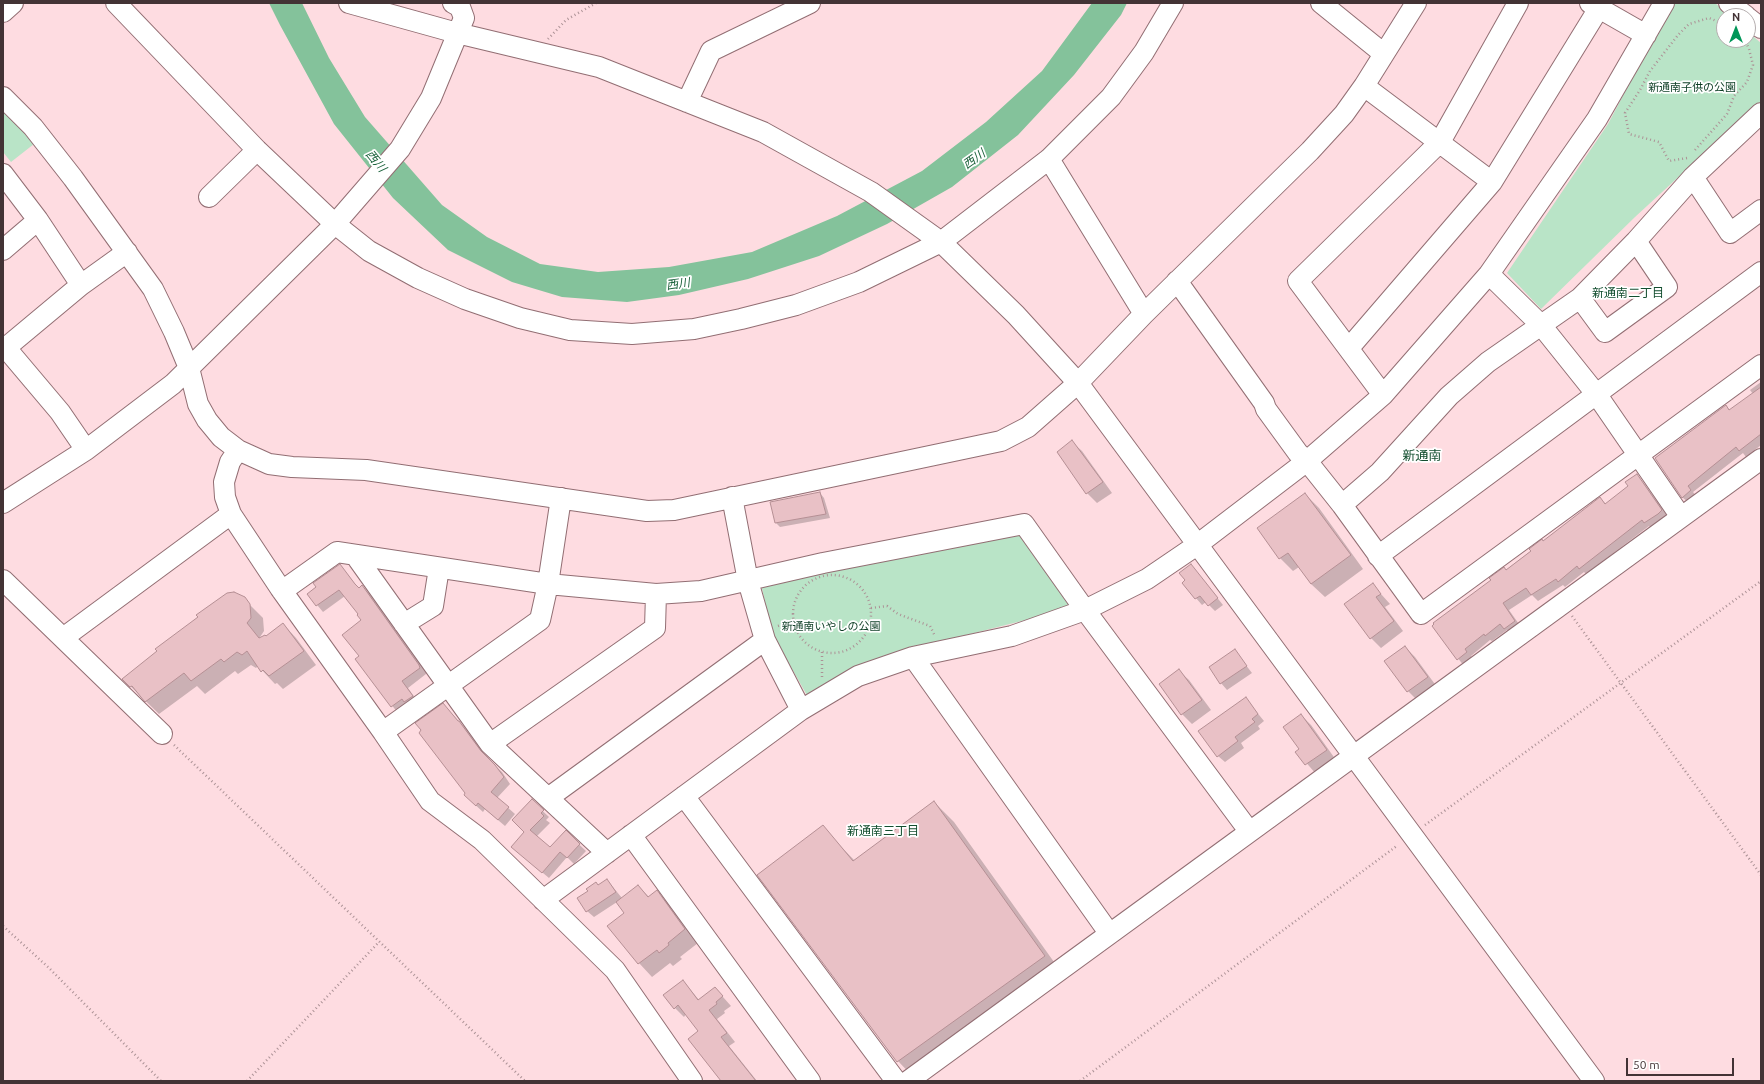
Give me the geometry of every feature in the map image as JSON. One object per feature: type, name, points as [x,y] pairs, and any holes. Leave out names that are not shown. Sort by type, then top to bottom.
[{"type":"street","points":[[3,12],[13,3]]},
{"type":"street","points":[[116,3],[257,150],[335,224],[369,251],[418,278],[465,299],[520,318],[570,330],[632,334],[694,329],[796,305],[859,282],[941,242],[1049,159],[1111,97],[1144,52],[1173,3]]},
{"type":"street","points":[[349,3],[457,33],[599,67],[763,132],[871,192],[921,226],[941,242],[1016,315],[1078,383],[1594,1081]]},
{"type":"street","points":[[3,503],[86,450],[173,384],[335,224],[400,150],[431,98],[464,18],[460,7],[453,3]]},
{"type":"street","points":[[687,102],[711,51],[810,3]]},
{"type":"street","points":[[1321,3],[1384,54]]},
{"type":"street","points":[[3,97],[33,127],[73,178],[153,290],[174,332],[189,368],[198,404],[207,420],[221,437],[238,450],[269,464],[292,467],[366,470],[647,511],[674,510],[1001,441],[1028,427],[1078,383],[1177,281],[1310,151],[1344,114],[1364,86],[1416,3]]},
{"type":"street","points":[[1383,394],[1298,281],[1440,142],[1518,3]]},
{"type":"street","points":[[543,900],[801,710],[858,676],[913,657],[1012,636],[1085,610],[1147,579],[1197,545],[1307,461],[1383,394],[1489,274],[1597,119],[1664,3]]},
{"type":"street","points":[[1349,348],[1492,182],[1594,5],[1646,35]]},
{"type":"street","points":[[1364,86],[1492,182]]},
{"type":"street","points":[[1342,505],[1380,472],[1449,396],[1488,362],[1580,298],[1636,241],[1693,177],[1760,117]]},
{"type":"street","points":[[209,197],[257,150]]},
{"type":"street","points":[[1049,159],[1144,314]]},
{"type":"street","points":[[3,174],[38,220],[81,285]]},
{"type":"street","points":[[1693,177],[1730,233],[1761,210]]},
{"type":"street","points":[[3,250],[38,220]]},
{"type":"street","points":[[1580,298],[1605,332],[1667,287],[1636,241]]},
{"type":"street","points":[[86,450],[60,412],[5,349],[81,285],[126,252]]},
{"type":"street","points":[[1378,556],[1761,272]]},
{"type":"street","points":[[1489,274],[1541,325],[1597,394],[1681,517]]},
{"type":"street","points":[[1177,281],[1298,453],[1307,461],[1342,505],[1421,614],[1761,365]]},
{"type":"street","points":[[238,450],[230,462],[224,482],[225,518],[282,590],[430,801],[482,840],[615,970],[692,1081]]},
{"type":"street","points":[[908,1081],[1761,459]]},
{"type":"street","points":[[732,497],[748,581],[801,710]]},
{"type":"street","points":[[383,732],[540,620],[548,584],[561,498]]},
{"type":"street","points":[[63,638],[225,518]]},
{"type":"street","points":[[282,590],[337,552],[548,584],[656,594],[701,591],[823,563],[1024,524],[1085,610],[1249,831]]},
{"type":"street","points":[[355,555],[490,744],[607,853]]},
{"type":"street","points":[[404,624],[432,606],[439,568]]},
{"type":"street","points":[[3,580],[162,734]]},
{"type":"street","points":[[490,744],[655,628],[656,594]]},
{"type":"street","points":[[548,798],[770,633]]},
{"type":"street","points":[[913,657],[1109,933]]},
{"type":"street","points":[[684,796],[896,1081]]},
{"type":"street","points":[[631,835],[810,1081]]},
{"type":"path","points":[[536,52],[566,20],[596,3]]},
{"type":"path","points":[[1716,21],[1709,18],[1689,24],[1678,35],[1650,71],[1625,113],[1629,134],[1659,142],[1669,161],[1687,158],[1727,114],[1734,96],[1747,82],[1753,65],[1749,48]]},
{"type":"path","points":[[826,576],[841,576],[855,583],[865,594],[871,608],[869,625],[866,633],[858,643],[847,650],[839,652],[822,652],[806,644],[800,637],[793,621],[794,604],[797,595],[809,582],[826,576]]},
{"type":"path","points":[[1080,1081],[1412,834],[1761,581]]},
{"type":"path","points":[[1564,604],[1761,876]]},
{"type":"path","points":[[871,608],[887,606],[898,614],[930,626],[938,642]]},
{"type":"path","points":[[770,633],[793,621]]},
{"type":"path","points":[[822,652],[822,683]]},
{"type":"path","points":[[162,734],[525,1081]]},
{"type":"path","points":[[3,926],[48,968],[161,1081]]},
{"type":"path","points":[[247,1081],[379,942]]},
{"type":"green space","name":"新通南子供の公園","points":[[1675,3],[1715,3],[1721,8],[1716,8],[1716,48],[1756,48],[1756,39],[1761,43],[1761,101],[1635,217],[1541,309],[1507,273],[1608,124],[1665,16]]},
{"type":"green space","points":[[3,108],[34,144],[11,162],[3,152]]},
{"type":"green space","name":"新通南いやしの公園","points":[[1022,528],[1077,607],[911,649],[808,697],[772,634],[761,584]]},
{"type":"water","name":"西川","points":[[269,3],[302,3],[329,58],[365,117],[442,205],[487,237],[540,264],[598,272],[669,267],[752,252],[837,216],[922,171],[986,122],[1042,71],[1092,3],[1127,3],[1121,15],[1074,75],[1018,135],[952,187],[887,224],[819,256],[748,279],[679,295],[627,302],[562,297],[512,282],[448,250],[393,198],[334,124]]},
{"type":"building","points":[[1761,387],[1761,434],[1739,451],[1736,447],[1688,486],[1691,490],[1682,498],[1655,458],[1726,405],[1729,410]]},
{"type":"building","points":[[1072,440],[1103,482],[1086,494],[1057,452]]},
{"type":"building","points":[[1637,474],[1662,510],[1644,523],[1642,520],[1579,569],[1577,566],[1558,582],[1556,579],[1531,595],[1526,588],[1503,603],[1515,621],[1504,629],[1500,624],[1485,636],[1484,634],[1465,649],[1467,652],[1457,660],[1432,626],[1434,624],[1433,623],[1491,580],[1489,578],[1504,567],[1506,570],[1531,551],[1529,549],[1542,539],[1543,541],[1600,497],[1605,504],[1628,486],[1625,482]]},
{"type":"building","points":[[820,492],[826,514],[775,523],[770,502]]},
{"type":"building","points":[[1305,493],[1351,555],[1311,584],[1288,553],[1279,559],[1257,528]]},
{"type":"building","points":[[340,564],[359,588],[362,585],[419,665],[420,668],[402,681],[413,696],[404,702],[402,699],[391,707],[355,659],[359,656],[342,635],[361,620],[339,590],[316,606],[307,594],[316,587],[313,583]]},
{"type":"building","points":[[1191,564],[1218,598],[1208,606],[1200,596],[1195,599],[1182,583],[1185,580],[1179,573]]},
{"type":"building","points":[[1373,583],[1381,594],[1376,597],[1394,621],[1370,639],[1344,604]]},
{"type":"building","points":[[234,592],[245,597],[250,604],[251,618],[247,623],[259,638],[265,635],[266,636],[283,623],[304,651],[269,676],[263,670],[261,672],[247,651],[242,655],[237,652],[224,662],[221,659],[191,681],[184,673],[145,702],[132,686],[130,687],[122,679],[157,651],[155,649],[198,617],[196,615],[227,593]]},
{"type":"building","points":[[1405,646],[1428,677],[1407,692],[1384,661]]},
{"type":"building","points":[[1235,649],[1247,666],[1220,684],[1209,667]]},
{"type":"building","points":[[1179,669],[1202,700],[1181,715],[1159,684]]},
{"type":"building","points":[[1246,697],[1258,714],[1252,719],[1255,722],[1235,737],[1238,741],[1217,757],[1198,731]]},
{"type":"building","points":[[443,703],[459,721],[481,751],[495,765],[504,777],[491,792],[509,807],[498,820],[478,803],[476,806],[464,795],[465,793],[419,733],[421,730],[415,723]]},
{"type":"building","points":[[1301,714],[1327,750],[1305,765],[1295,752],[1299,749],[1283,727]]},
{"type":"building","points":[[532,799],[544,810],[541,813],[544,816],[530,830],[550,847],[566,830],[580,844],[567,858],[560,852],[542,873],[511,847],[524,832],[512,820]]},
{"type":"building","points":[[934,801],[1045,956],[897,1062],[757,875],[823,825],[853,861]]},
{"type":"building","points":[[607,879],[616,892],[586,912],[577,898],[588,891],[586,889],[596,882],[598,885]]},
{"type":"building","points":[[638,885],[648,897],[657,890],[685,929],[668,943],[669,945],[659,953],[657,950],[638,964],[607,926],[624,913],[616,902]]},
{"type":"building","points":[[683,980],[698,1000],[715,987],[723,996],[716,1002],[717,1004],[709,1010],[727,1033],[721,1037],[756,1081],[721,1081],[688,1039],[698,1031],[678,1005],[674,1009],[663,995]]},
{"type":"district","name":"新通南二丁目","points":[[1628,293]]},
{"type":"district","name":"新通南","points":[[1422,456]]},
{"type":"district","name":"新通南三丁目","points":[[883,831]]}]
